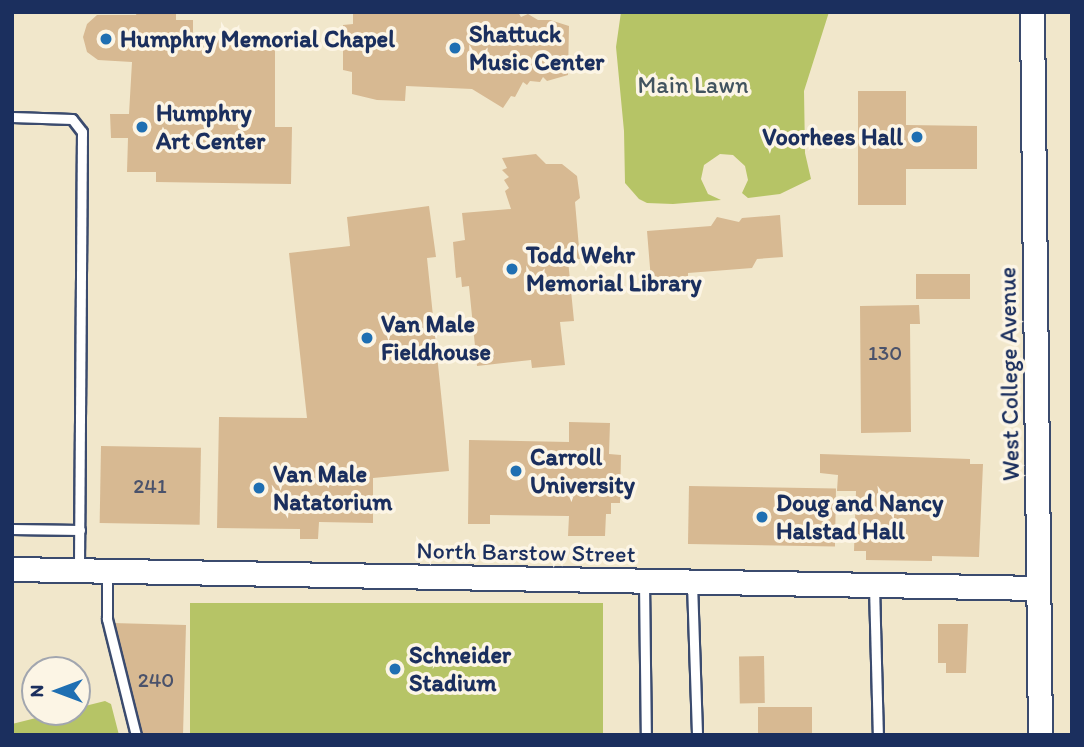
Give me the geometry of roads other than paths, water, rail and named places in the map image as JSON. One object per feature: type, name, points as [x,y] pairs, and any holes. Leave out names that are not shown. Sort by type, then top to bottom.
[{"type":"street","name":"West College Avenue","points":[[1031,12],[1040,735]]},
{"type":"street","name":"North Barstow Street","points":[[12,569],[1038,588]]},
{"type":"lane","points":[[12,117],[72,119],[82,132],[79,570]]},
{"type":"lane","points":[[12,529],[80,530]]},
{"type":"lane","points":[[107,571],[107,619],[136,735]]},
{"type":"lane","points":[[644,580],[646,735]]},
{"type":"lane","points":[[692,581],[697,735]]},
{"type":"lane","points":[[874,585],[878,735]]},
{"type":"place","name":"Humphry Memorial Chapel","points":[[106,39]]},
{"type":"place","name":"Shattuck Music Center","points":[[455,48]]},
{"type":"place","name":"Humphry Art Center","points":[[142,127]]},
{"type":"place","name":"Voorhees Hall","points":[[917,137]]},
{"type":"place","name":"Todd Wehr Memorial Library","points":[[512,269]]},
{"type":"place","name":"Van Male Fieldhouse","points":[[367,338]]},
{"type":"place","name":"Carroll University","points":[[516,471]]},
{"type":"place","name":"Van Male Natatorium","points":[[259,488]]},
{"type":"place","name":"Doug and Nancy Halstad Hall","points":[[762,517]]},
{"type":"place","name":"Schneider Stadium","points":[[395,669]]},
{"type":"park label","name":"Main Lawn","points":[[693,85]]}]
